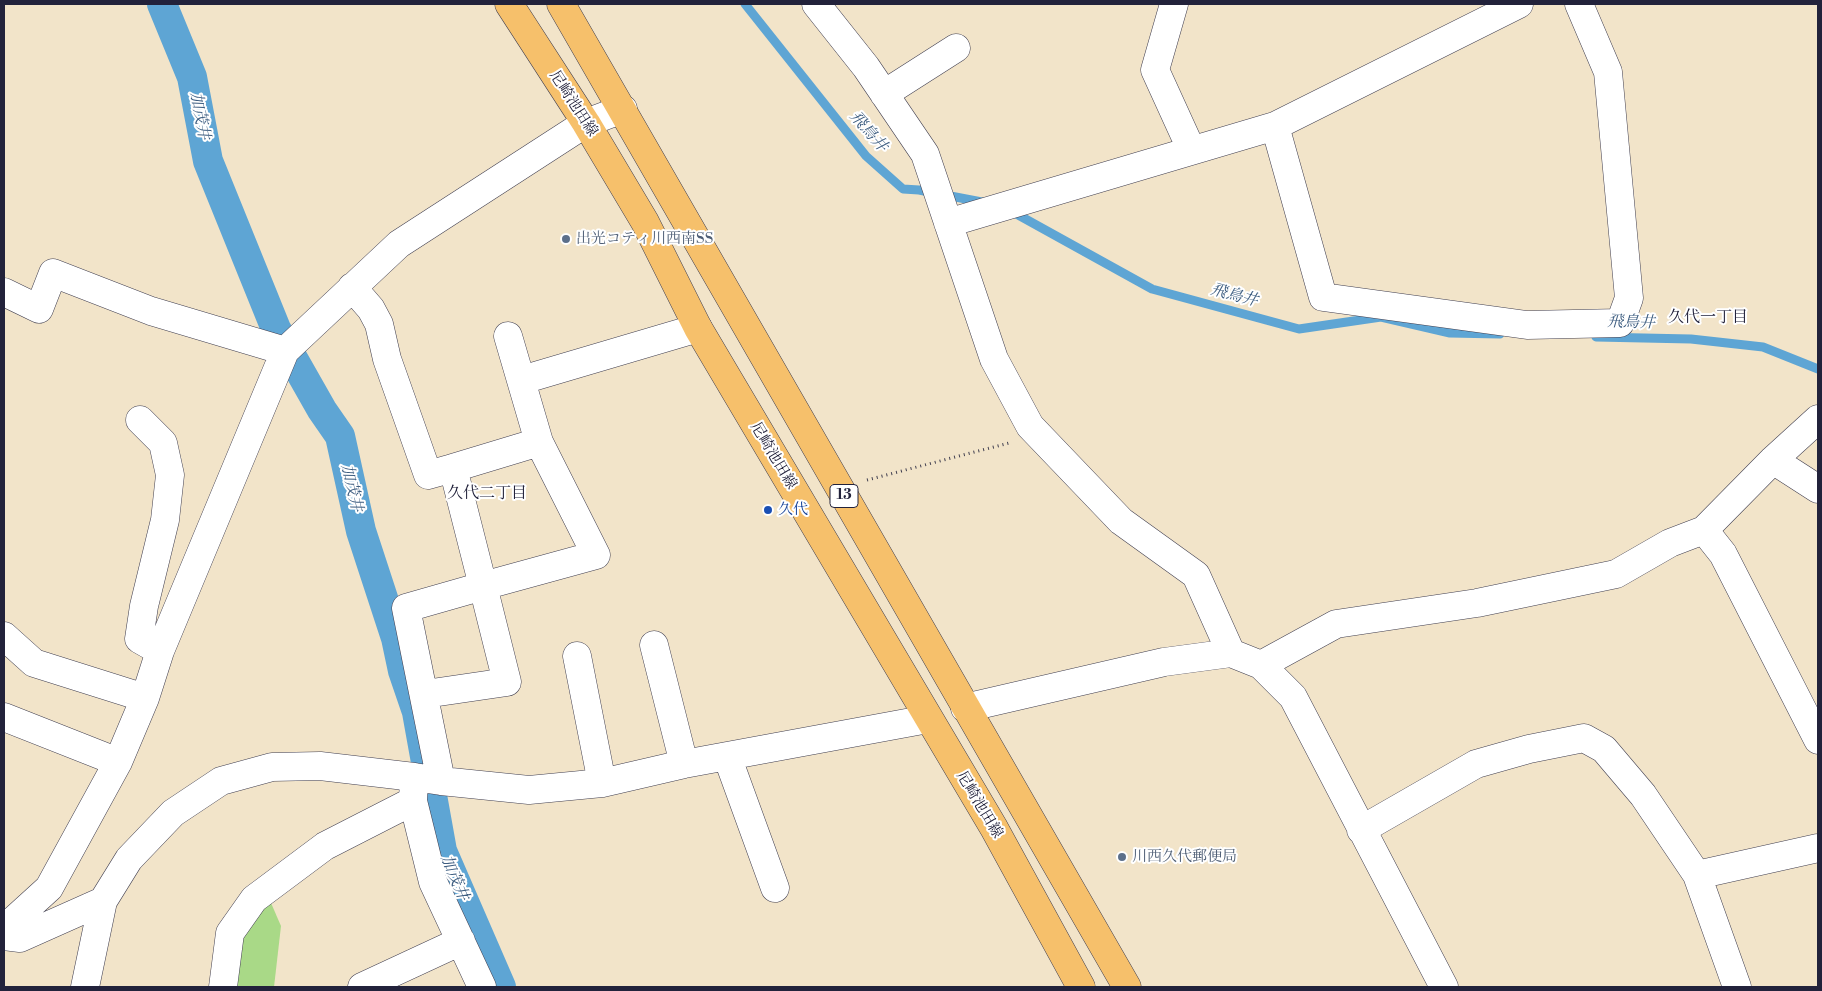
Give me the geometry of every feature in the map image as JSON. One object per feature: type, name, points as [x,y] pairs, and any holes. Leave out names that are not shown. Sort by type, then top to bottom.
[{"type":"main road","name":"尼崎池田線","points":[[509,4],[586,123],[645,222],[698,328],[994,828],[1081,987]]},
{"type":"main road","name":"13","points":[[561,4],[1127,987]]},
{"type":"street","points":[[816,4],[884,94],[925,154],[994,359],[1030,426],[1121,521],[1196,576],[1231,653]]},
{"type":"street","points":[[1174,4],[1155,70],[1191,149]]},
{"type":"street","points":[[948,223],[1191,149],[1275,126],[1520,4]]},
{"type":"street","points":[[1275,126],[1323,297],[1527,325],[1620,323],[1629,298],[1608,72],[1579,4]]},
{"type":"street","points":[[884,94],[956,48]]},
{"type":"street","points":[[4,929],[49,888],[118,762],[145,698],[160,651],[285,352],[399,244],[586,123],[623,109]]},
{"type":"street","points":[[4,292],[39,309],[53,273],[151,312],[285,352]]},
{"type":"street","points":[[352,287],[371,309],[379,324],[388,359],[428,475],[539,442]]},
{"type":"street","points":[[522,380],[698,328]]},
{"type":"street","points":[[442,781],[406,608],[596,555],[539,442],[508,336]]},
{"type":"street","points":[[1261,665],[1336,624],[1477,603],[1616,574],[1670,543],[1704,530],[1773,460],[1818,419]]},
{"type":"street","points":[[140,420],[162,444],[170,475],[165,520],[144,606],[139,640],[160,651]]},
{"type":"street","points":[[1773,460],[1818,489]]},
{"type":"street","points":[[425,694],[508,682],[453,468]]},
{"type":"street","points":[[1704,530],[1723,554],[1818,740]]},
{"type":"street","points":[[4,636],[34,663],[145,698]]},
{"type":"street","points":[[654,645],[684,764]]},
{"type":"street","points":[[965,708],[1164,662],[1231,653],[1261,665],[1293,697],[1444,987]]},
{"type":"street","points":[[577,656],[602,783]]},
{"type":"street","points":[[4,717],[118,762]]},
{"type":"street","points":[[223,987],[230,933],[254,899],[325,846],[413,789],[442,781],[529,790],[602,783],[684,764],[928,719]]},
{"type":"street","points":[[1361,830],[1476,764],[1529,749],[1584,738],[1604,749],[1643,795],[1697,876],[1737,987]]},
{"type":"street","points":[[727,756],[775,888]]},
{"type":"street","points":[[85,987],[103,901],[129,860],[173,813],[221,781],[272,766],[320,766],[413,789]]},
{"type":"street","points":[[413,789],[433,882],[482,987]]},
{"type":"street","points":[[1697,876],[1818,848]]},
{"type":"street","points":[[4,936],[20,938],[103,901]]},
{"type":"street","points":[[362,987],[461,941]]},
{"type":"path","points":[[866,480],[1039,435]]},
{"type":"green space","points":[[271,903],[281,926],[274,987],[231,987],[239,936],[257,912]]},
{"type":"waterway","name":"加茂井","points":[[162,4],[192,77],[208,161],[276,329],[322,410],[340,436],[361,531],[396,638],[403,671],[417,712],[442,851],[501,987]]},
{"type":"waterway","name":"飛鳥井","points":[[745,4],[866,156],[903,189],[919,190],[987,203]]},
{"type":"waterway","name":"飛鳥井","points":[[1011,211],[1152,289],[1299,329],[1381,317],[1450,333],[1500,334]]},
{"type":"waterway","name":"飛鳥井","points":[[1596,337],[1691,339],[1763,347],[1818,369]]},
{"type":"place","name":"出光コティ川西南SS","points":[[566,239]]},
{"type":"place","name":"久代","points":[[768,510]]},
{"type":"place","name":"川西久代郵便局","points":[[1122,857]]},
{"type":"district","name":"久代一丁目","points":[[1708,318]]},
{"type":"district","name":"久代二丁目","points":[[487,494]]}]
